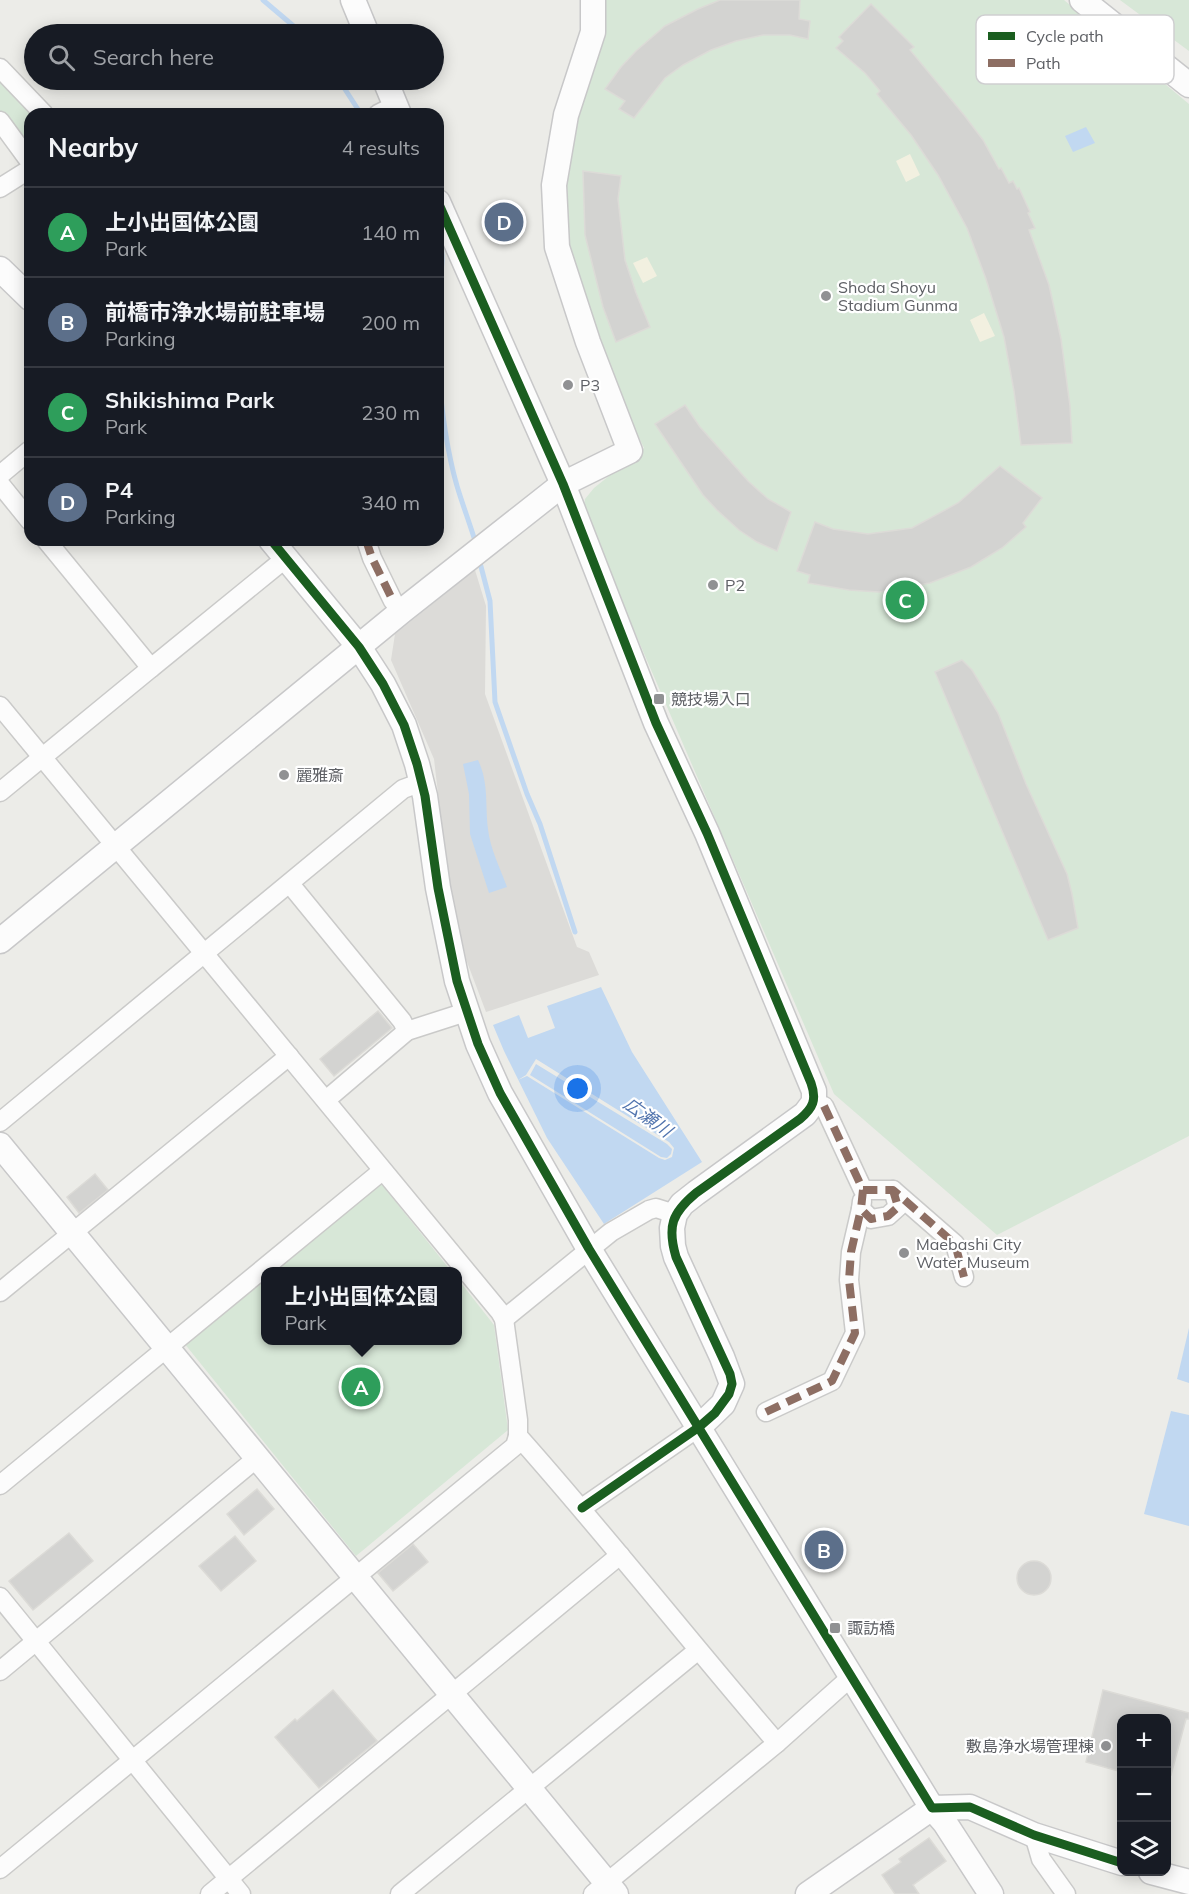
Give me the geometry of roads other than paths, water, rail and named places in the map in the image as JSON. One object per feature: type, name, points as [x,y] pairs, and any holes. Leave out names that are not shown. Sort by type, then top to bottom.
[{"type":"street","points":[[353,0],[363,24]]},
{"type":"street","points":[[0,941],[359,647],[563,484],[630,451],[588,342],[557,247],[554,185],[566,115],[593,32],[593,0]]},
{"type":"street","points":[[1082,0],[1101,15]]},
{"type":"street","points":[[0,68],[38,108]]},
{"type":"street","points":[[1174,73],[1189,85]]},
{"type":"street","points":[[387,90],[390,108]]},
{"type":"street","points":[[0,121],[24,156]]},
{"type":"street","points":[[0,188],[24,173]]},
{"type":"street","points":[[444,216],[563,484],[656,723],[711,844],[815,1097],[811,1108],[800,1119],[696,1193],[682,1204],[675,1214],[672,1237],[676,1257],[732,1384],[723,1404],[699,1426],[582,1508]]},
{"type":"street","points":[[0,269],[24,292]]},
{"type":"street","points":[[0,475],[24,455]]},
{"type":"street","points":[[0,484],[24,514]]},
{"type":"street","points":[[51,546],[151,668]]},
{"type":"street","points":[[368,546],[393,601]]},
{"type":"street","points":[[0,792],[151,668],[279,549],[359,647],[394,704],[412,747],[422,782],[449,949],[466,1012],[500,1093],[589,1249],[850,1677],[932,1808],[945,1823],[991,1894]]},
{"type":"street","points":[[0,706],[461,1267]]},
{"type":"street","points":[[0,1122],[404,789],[422,782]]},
{"type":"street","points":[[290,884],[402,1021],[407,1031]]},
{"type":"street","points":[[326,1100],[407,1031],[466,1012]]},
{"type":"street","points":[[0,1292],[289,1056]]},
{"type":"street","points":[[766,1412],[832,1381],[855,1333],[849,1280],[851,1252],[863,1190],[824,1106]]},
{"type":"street","points":[[0,1145],[529,1788],[606,1890],[850,1677]]},
{"type":"street","points":[[265,1267],[382,1171]]},
{"type":"street","points":[[863,1190],[893,1190],[955,1244],[964,1277]]},
{"type":"street","points":[[861,1209],[871,1219],[888,1216],[898,1208],[893,1190]]},
{"type":"street","points":[[504,1319],[611,1232],[656,1208],[675,1214]]},
{"type":"street","points":[[0,1869],[515,1446],[518,1436],[518,1420],[504,1319],[462,1268]]},
{"type":"street","points":[[0,1485],[261,1271]]},
{"type":"street","points":[[518,1436],[582,1508],[698,1651],[777,1743]]},
{"type":"street","points":[[0,1671],[258,1458]]},
{"type":"street","points":[[210,1894],[620,1555]]},
{"type":"street","points":[[0,1598],[241,1894]]},
{"type":"street","points":[[400,1894],[698,1651]]},
{"type":"street","points":[[808,1894],[932,1808],[970,1807],[1034,1835],[1117,1861]]},
{"type":"street","points":[[1034,1835],[1041,1859],[1066,1894]]},
{"type":"street","points":[[1166,1876],[1189,1882]]},
{"type":"water","points":[[1086,127],[1095,143],[1073,152],[1065,136]]},
{"type":"water","points":[[478,760],[485,785],[489,836],[507,887],[489,893],[470,834],[469,794],[463,764]]},
{"type":"water","name":"広瀬川","points":[[601,987],[632,1052],[702,1162],[604,1224],[547,1138],[493,1025],[519,1015],[528,1038],[555,1028],[547,1006]]},
{"type":"water","points":[[1189,1328],[1189,1383],[1177,1379]]},
{"type":"water","points":[[1171,1411],[1189,1415],[1189,1526],[1144,1514]]},
{"type":"waterway","points":[[263,0],[291,24]]},
{"type":"waterway","points":[[345,90],[357,108]]},
{"type":"waterway","points":[[444,423],[457,486],[476,544]]},
{"type":"waterway","points":[[479,559],[490,601],[495,702],[527,794],[540,824],[575,932]]},
{"type":"place","name":"P4","points":[[504,222]]},
{"type":"place","name":"Shoda Shoyu Stadium Gunma","points":[[826,296]]},
{"type":"place","name":"P3","points":[[568,385]]},
{"type":"place","name":"P2","points":[[713,585]]},
{"type":"place","name":"Shikishima Park","points":[[905,600]]},
{"type":"place","name":"競技場入口","points":[[659,699]]},
{"type":"place","name":"麗雅斎","points":[[284,775]]},
{"type":"place","name":"Maebashi City Water Museum","points":[[904,1253]]},
{"type":"place","name":"上小出国体公園","points":[[361,1387]]},
{"type":"place","name":"前橋市浄水場前駐車場","points":[[824,1550]]},
{"type":"place","name":"諏訪橋","points":[[835,1628]]},
{"type":"place","name":"敷島浄水場管理棟","points":[[1106,1746]]}]
